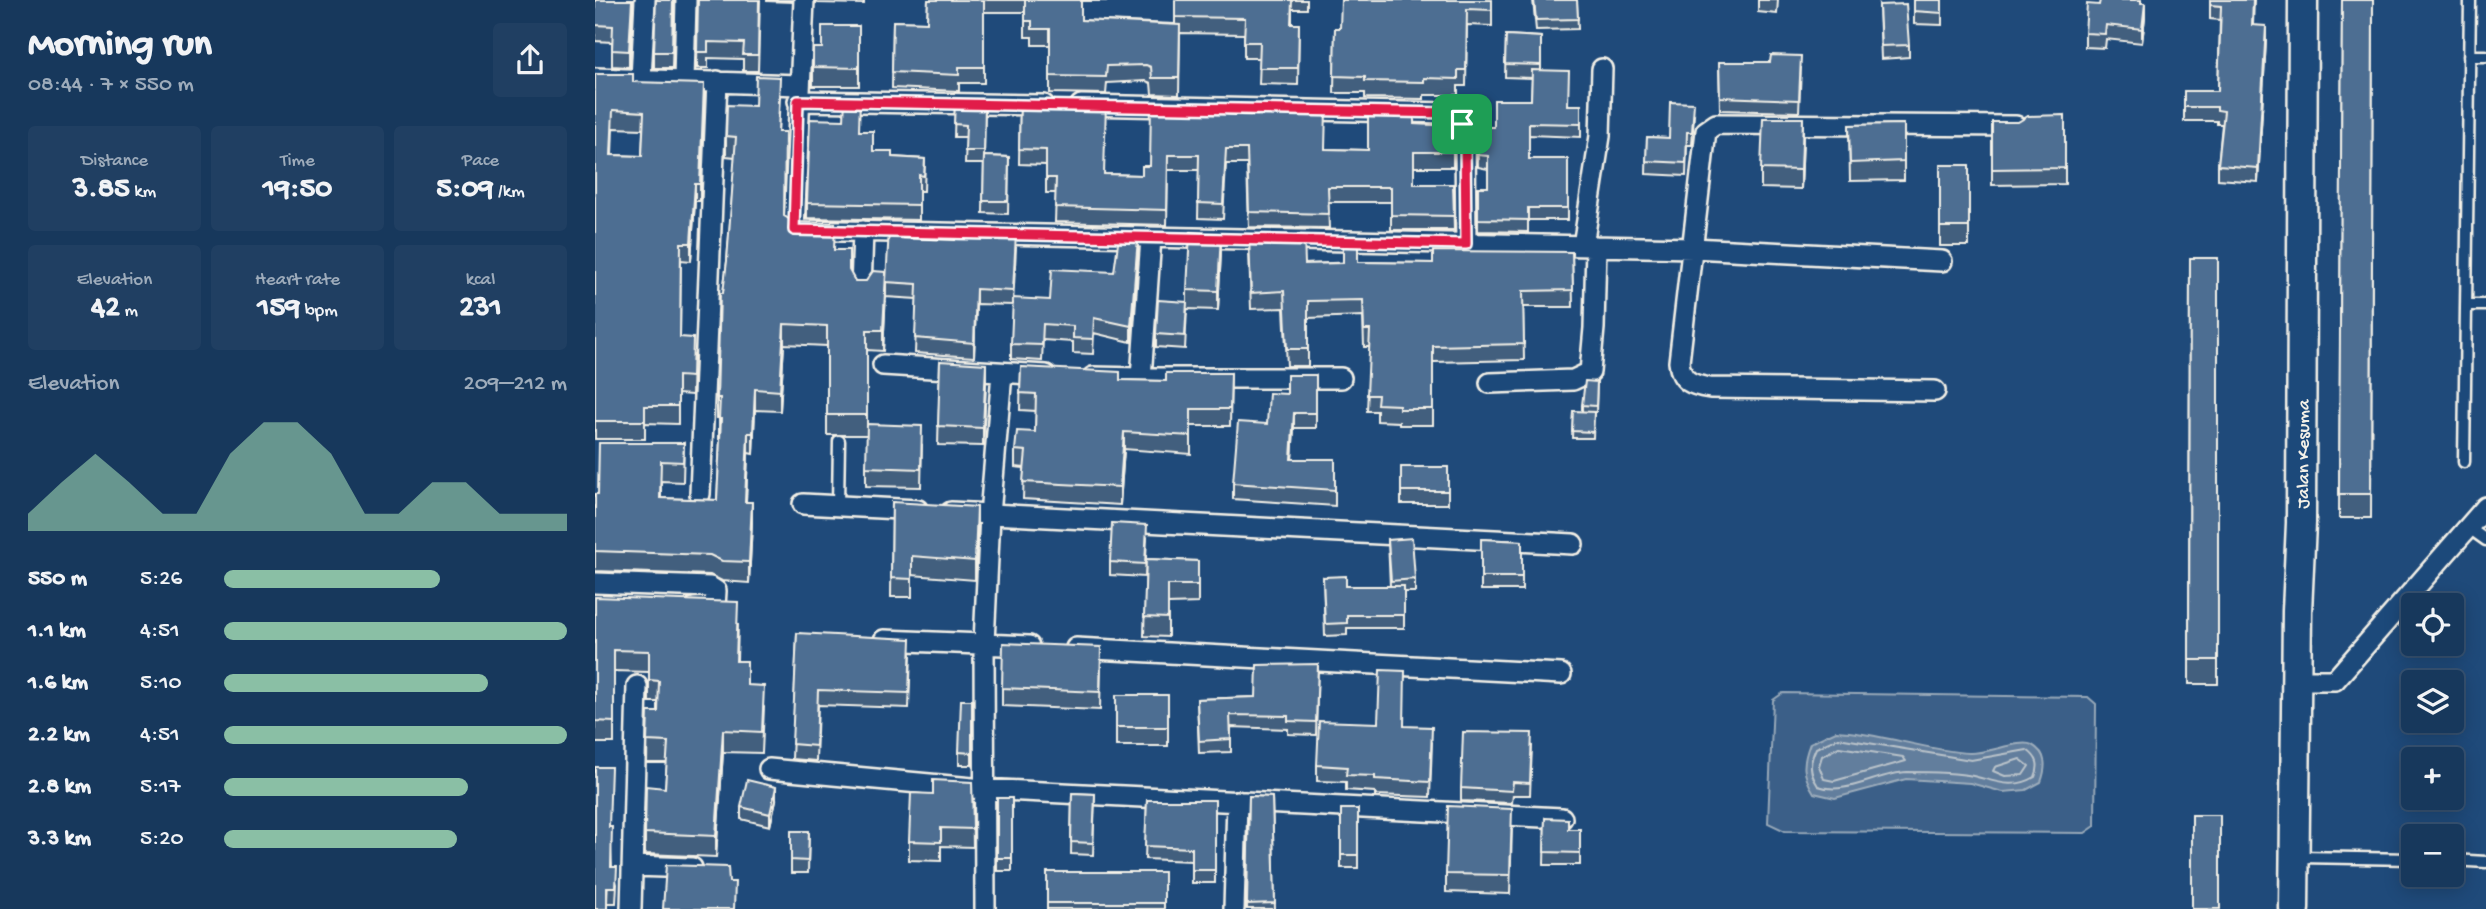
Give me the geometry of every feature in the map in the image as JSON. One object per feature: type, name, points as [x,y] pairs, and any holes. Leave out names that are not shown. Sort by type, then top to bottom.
[{"type":"street","points":[[641,79],[645,0]]},
{"type":"street","points":[[684,81],[686,0]]},
{"type":"street","points":[[804,0],[794,230],[1693,248],[1942,261]]},
{"type":"street","name":"Jalan Kesuma","points":[[2294,909],[2296,680],[2301,523],[2304,0]]},
{"type":"street","points":[[1490,383],[1573,380],[1590,372],[1603,246],[1600,136],[1602,69]]},
{"type":"street","points":[[595,78],[717,81],[798,93],[1450,113],[1462,124],[1465,138],[1466,244]]},
{"type":"street","points":[[700,494],[694,451],[717,81]]},
{"type":"street","points":[[1935,391],[1710,388],[1686,381],[1680,373],[1679,362],[1706,131],[1716,124],[2017,126]]},
{"type":"street","points":[[861,290],[863,231]]},
{"type":"street","points":[[1141,379],[1151,238]]},
{"type":"street","points":[[883,365],[1141,379],[1341,378]]},
{"type":"street","points":[[985,909],[984,643],[990,515],[1002,373]]},
{"type":"street","points":[[803,504],[1573,544]]},
{"type":"street","points":[[2296,680],[2335,680],[2486,507]]},
{"type":"street","points":[[595,583],[710,587],[717,593],[715,607],[676,607]]},
{"type":"street","points":[[859,639],[984,643],[1561,674]]},
{"type":"street","points":[[631,909],[637,686]]},
{"type":"street","points":[[769,769],[983,789],[1562,818]]},
{"type":"street","points":[[1234,909],[1237,801]]},
{"type":"street","points":[[634,866],[715,869]]},
{"type":"lane","points":[[2464,462],[2470,0]]},
{"type":"lane","points":[[2469,56],[2486,56]]},
{"type":"lane","points":[[2466,305],[2486,305]]},
{"type":"lane","points":[[838,505],[839,441]]},
{"type":"lane","points":[[2469,528],[2486,540]]},
{"type":"lane","points":[[2295,856],[2401,859]]},
{"type":"lane","points":[[2464,861],[2486,862]]},
{"type":"shaded area","points":[[1783,693],[2088,697],[2096,704],[2095,826],[2085,833],[1785,831],[1768,823],[1773,700]]},
{"type":"water","points":[[1836,731],[1969,753],[2027,744],[2041,753],[2044,772],[2041,782],[2026,790],[2003,792],[1970,783],[1906,779],[1835,798],[1814,793],[1805,769],[1810,743]]},
{"type":"building","points":[[595,0],[632,0],[629,51],[612,50],[613,26],[595,25]]},
{"type":"building","points":[[656,0],[673,0],[672,52],[654,52]]},
{"type":"building","points":[[698,0],[759,0],[758,55],[743,55],[744,43],[708,42],[708,52],[697,52]]},
{"type":"building","points":[[928,0],[984,0],[984,67],[959,67],[959,75],[892,72],[893,21],[927,22]]},
{"type":"building","points":[[1025,0],[1081,0],[1081,20],[1180,25],[1179,78],[1152,78],[1151,67],[1146,65],[1107,66],[1106,77],[1050,76],[1050,29],[1032,29],[1032,21],[1025,21]]},
{"type":"building","points":[[1175,0],[1292,0],[1291,24],[1299,24],[1298,68],[1259,68],[1260,42],[1244,42],[1245,18],[1175,17]]},
{"type":"building","points":[[1341,0],[1492,0],[1492,10],[1467,9],[1466,70],[1458,70],[1458,79],[1424,78],[1424,82],[1365,81],[1365,77],[1334,76],[1335,28],[1340,28]]},
{"type":"building","points":[[1534,0],[1577,0],[1578,19],[1536,20]]},
{"type":"building","points":[[1914,0],[1942,0],[1942,13],[1914,11]]},
{"type":"building","points":[[2100,0],[2141,0],[2141,3],[2145,3],[2142,29],[2106,25],[2105,34],[2085,33],[2087,4],[2099,5]]},
{"type":"building","points":[[2210,0],[2253,0],[2252,25],[2266,26],[2258,168],[2218,165],[2224,111],[2217,110],[2217,107],[2184,107],[2184,91],[2218,91],[2221,6],[2210,5]]},
{"type":"building","points":[[2342,0],[2373,0],[2371,494],[2339,494]]},
{"type":"building","points":[[1906,4],[1909,45],[1881,46],[1879,5]]},
{"type":"building","points":[[822,26],[859,26],[859,68],[813,67],[813,48],[822,48]]},
{"type":"building","points":[[1506,35],[1541,37],[1541,65],[1505,64]]},
{"type":"building","points":[[1771,55],[1801,56],[1799,100],[1720,97],[1719,62],[1770,62]]},
{"type":"building","points":[[1532,70],[1569,71],[1568,105],[1581,105],[1581,124],[1529,123],[1529,159],[1568,159],[1568,208],[1528,208],[1528,220],[1478,219],[1478,187],[1488,187],[1488,156],[1478,155],[1477,127],[1494,127],[1494,100],[1531,100]]},
{"type":"building","points":[[595,74],[633,74],[633,82],[704,84],[700,184],[695,184],[691,243],[681,243],[680,337],[693,338],[692,377],[678,376],[678,406],[645,406],[645,421],[595,421]],"holes":[[[613,110],[644,112],[642,156],[611,155]]]},
{"type":"building","points":[[756,76],[780,77],[778,132],[785,132],[784,216],[794,222],[835,223],[834,250],[849,250],[849,270],[855,281],[866,281],[873,271],[886,272],[883,330],[867,330],[867,415],[827,415],[827,326],[784,324],[780,391],[755,389],[753,433],[748,433],[745,502],[752,502],[749,562],[722,561],[710,555],[595,551],[595,494],[598,494],[599,443],[684,443],[683,462],[661,461],[660,498],[717,500],[721,419],[720,398],[717,398],[720,293],[723,293],[727,261],[736,137],[726,136],[727,105],[755,106]]},
{"type":"building","points":[[845,99],[860,99],[859,131],[873,131],[873,151],[892,151],[892,157],[925,159],[924,176],[919,175],[919,205],[807,203],[810,119],[844,120]]},
{"type":"building","points":[[1020,102],[1106,103],[1104,174],[1142,175],[1142,166],[1150,166],[1151,104],[1225,105],[1228,114],[1257,115],[1257,108],[1326,109],[1325,149],[1368,150],[1368,107],[1414,108],[1414,124],[1453,126],[1453,152],[1414,152],[1414,184],[1453,184],[1454,216],[1391,215],[1391,187],[1328,187],[1329,214],[1249,212],[1247,149],[1226,149],[1223,204],[1198,203],[1199,155],[1168,155],[1167,210],[1055,207],[1056,178],[1046,178],[1046,150],[1019,149]]},
{"type":"building","points":[[1670,102],[1694,103],[1692,132],[1687,132],[1686,163],[1646,161],[1647,137],[1669,138]]},
{"type":"building","points":[[955,103],[985,104],[984,151],[965,151],[966,125],[954,124]]},
{"type":"building","points":[[2065,115],[2065,168],[1992,169],[1992,122],[2018,122],[2028,116]]},
{"type":"building","points":[[1763,118],[1803,118],[1801,170],[1761,169]]},
{"type":"building","points":[[1904,124],[1904,161],[1850,163],[1849,125]]},
{"type":"building","points":[[984,156],[1009,157],[1008,201],[983,201]]},
{"type":"building","points":[[1940,165],[1969,165],[1969,227],[1940,227]]},
{"type":"building","points":[[889,229],[904,230],[904,238],[955,240],[955,235],[983,237],[983,231],[1016,233],[1013,291],[976,289],[974,343],[915,338],[917,284],[886,282]]},
{"type":"building","points":[[1190,232],[1221,234],[1218,291],[1187,290]]},
{"type":"building","points":[[1249,235],[1304,236],[1305,264],[1343,263],[1343,237],[1358,237],[1358,262],[1433,263],[1433,251],[1572,252],[1573,290],[1523,291],[1524,344],[1433,346],[1433,409],[1399,409],[1399,405],[1377,404],[1378,395],[1367,395],[1370,330],[1364,330],[1363,300],[1308,301],[1308,349],[1287,349],[1284,291],[1251,293]]},
{"type":"building","points":[[1119,236],[1138,238],[1131,326],[1094,318],[1093,339],[1073,338],[1073,326],[1043,324],[1042,345],[1011,344],[1013,298],[1050,300],[1052,269],[1114,272]]},
{"type":"building","points":[[2190,258],[2218,258],[2218,660],[2189,660]]},
{"type":"building","points":[[1158,300],[1187,302],[1185,336],[1156,334]]},
{"type":"building","points":[[940,361],[986,364],[983,428],[938,426]]},
{"type":"building","points":[[1021,367],[1120,372],[1120,380],[1166,381],[1166,373],[1231,373],[1230,409],[1191,409],[1191,436],[1124,432],[1120,487],[1023,482],[1026,451],[1015,450],[1017,431],[1035,432],[1036,394],[1020,393]]},
{"type":"building","points":[[1287,375],[1316,375],[1316,413],[1294,413],[1291,459],[1335,459],[1335,490],[1233,483],[1238,422],[1267,424],[1269,393],[1287,394]]},
{"type":"building","points":[[1585,381],[1597,382],[1596,406],[1582,405]]},
{"type":"building","points":[[1573,411],[1594,412],[1593,432],[1572,431]]},
{"type":"building","points":[[867,424],[922,426],[921,469],[866,467]]},
{"type":"building","points":[[1401,467],[1448,467],[1448,491],[1401,491]]},
{"type":"building","points":[[892,502],[977,507],[975,561],[912,556],[912,579],[891,578]]},
{"type":"building","points":[[1112,523],[1147,525],[1145,564],[1110,562]]},
{"type":"building","points":[[1412,538],[1415,579],[1391,581],[1388,540]]},
{"type":"building","points":[[1481,539],[1522,541],[1522,577],[1481,577]]},
{"type":"building","points":[[1146,559],[1198,561],[1198,585],[1168,585],[1168,618],[1144,617]]},
{"type":"building","points":[[1346,576],[1346,586],[1404,586],[1404,615],[1347,615],[1347,623],[1325,624],[1323,577]]},
{"type":"building","points":[[595,597],[738,602],[736,661],[747,661],[747,685],[764,686],[762,732],[723,730],[716,836],[645,833],[646,786],[665,788],[668,742],[647,741],[648,712],[658,712],[659,681],[649,680],[649,651],[614,650],[614,722],[595,721]]},
{"type":"building","points":[[797,633],[911,639],[909,693],[818,690],[816,746],[792,744]]},
{"type":"building","points":[[1003,643],[1101,647],[1100,692],[1002,688]]},
{"type":"building","points":[[1318,664],[1316,722],[1288,721],[1288,716],[1230,715],[1231,739],[1199,741],[1197,699],[1256,697],[1257,665]]},
{"type":"building","points":[[1380,670],[1405,671],[1404,726],[1432,727],[1430,782],[1346,775],[1347,767],[1317,765],[1319,721],[1378,723]]},
{"type":"building","points":[[1116,695],[1168,695],[1168,727],[1116,727]]},
{"type":"building","points":[[961,700],[972,700],[972,753],[959,752]]},
{"type":"building","points":[[1463,732],[1532,733],[1530,783],[1513,782],[1512,791],[1461,788]]},
{"type":"building","points":[[595,767],[611,767],[611,867],[617,867],[616,887],[607,887],[607,909],[595,909]]},
{"type":"building","points":[[747,780],[776,787],[770,814],[741,807]]},
{"type":"building","points":[[933,780],[972,782],[973,829],[941,828],[941,842],[909,841],[911,793],[933,794]]},
{"type":"building","points":[[1072,793],[1095,794],[1093,843],[1071,842]]},
{"type":"building","points":[[1249,796],[1272,797],[1275,903],[1247,904]]},
{"type":"building","points":[[997,798],[1012,798],[1012,858],[997,858]]},
{"type":"building","points":[[1147,800],[1215,800],[1215,870],[1192,870],[1192,848],[1145,846]]},
{"type":"building","points":[[1448,806],[1512,809],[1510,875],[1446,874]]},
{"type":"building","points":[[1341,809],[1358,809],[1358,855],[1341,855]]},
{"type":"building","points":[[2192,815],[2220,815],[2220,909],[2192,909]]},
{"type":"building","points":[[1545,818],[1568,819],[1568,829],[1580,829],[1580,853],[1544,852]]},
{"type":"building","points":[[791,831],[809,831],[808,861],[791,860]]},
{"type":"building","points":[[666,865],[728,867],[729,882],[735,882],[734,909],[663,909]]},
{"type":"building","points":[[1047,872],[1164,872],[1164,903],[1047,903]]},
{"type":"route","points":[[798,101],[1440,111],[1450,113],[1462,124],[1467,167],[1466,244],[794,230],[798,101]]}]
